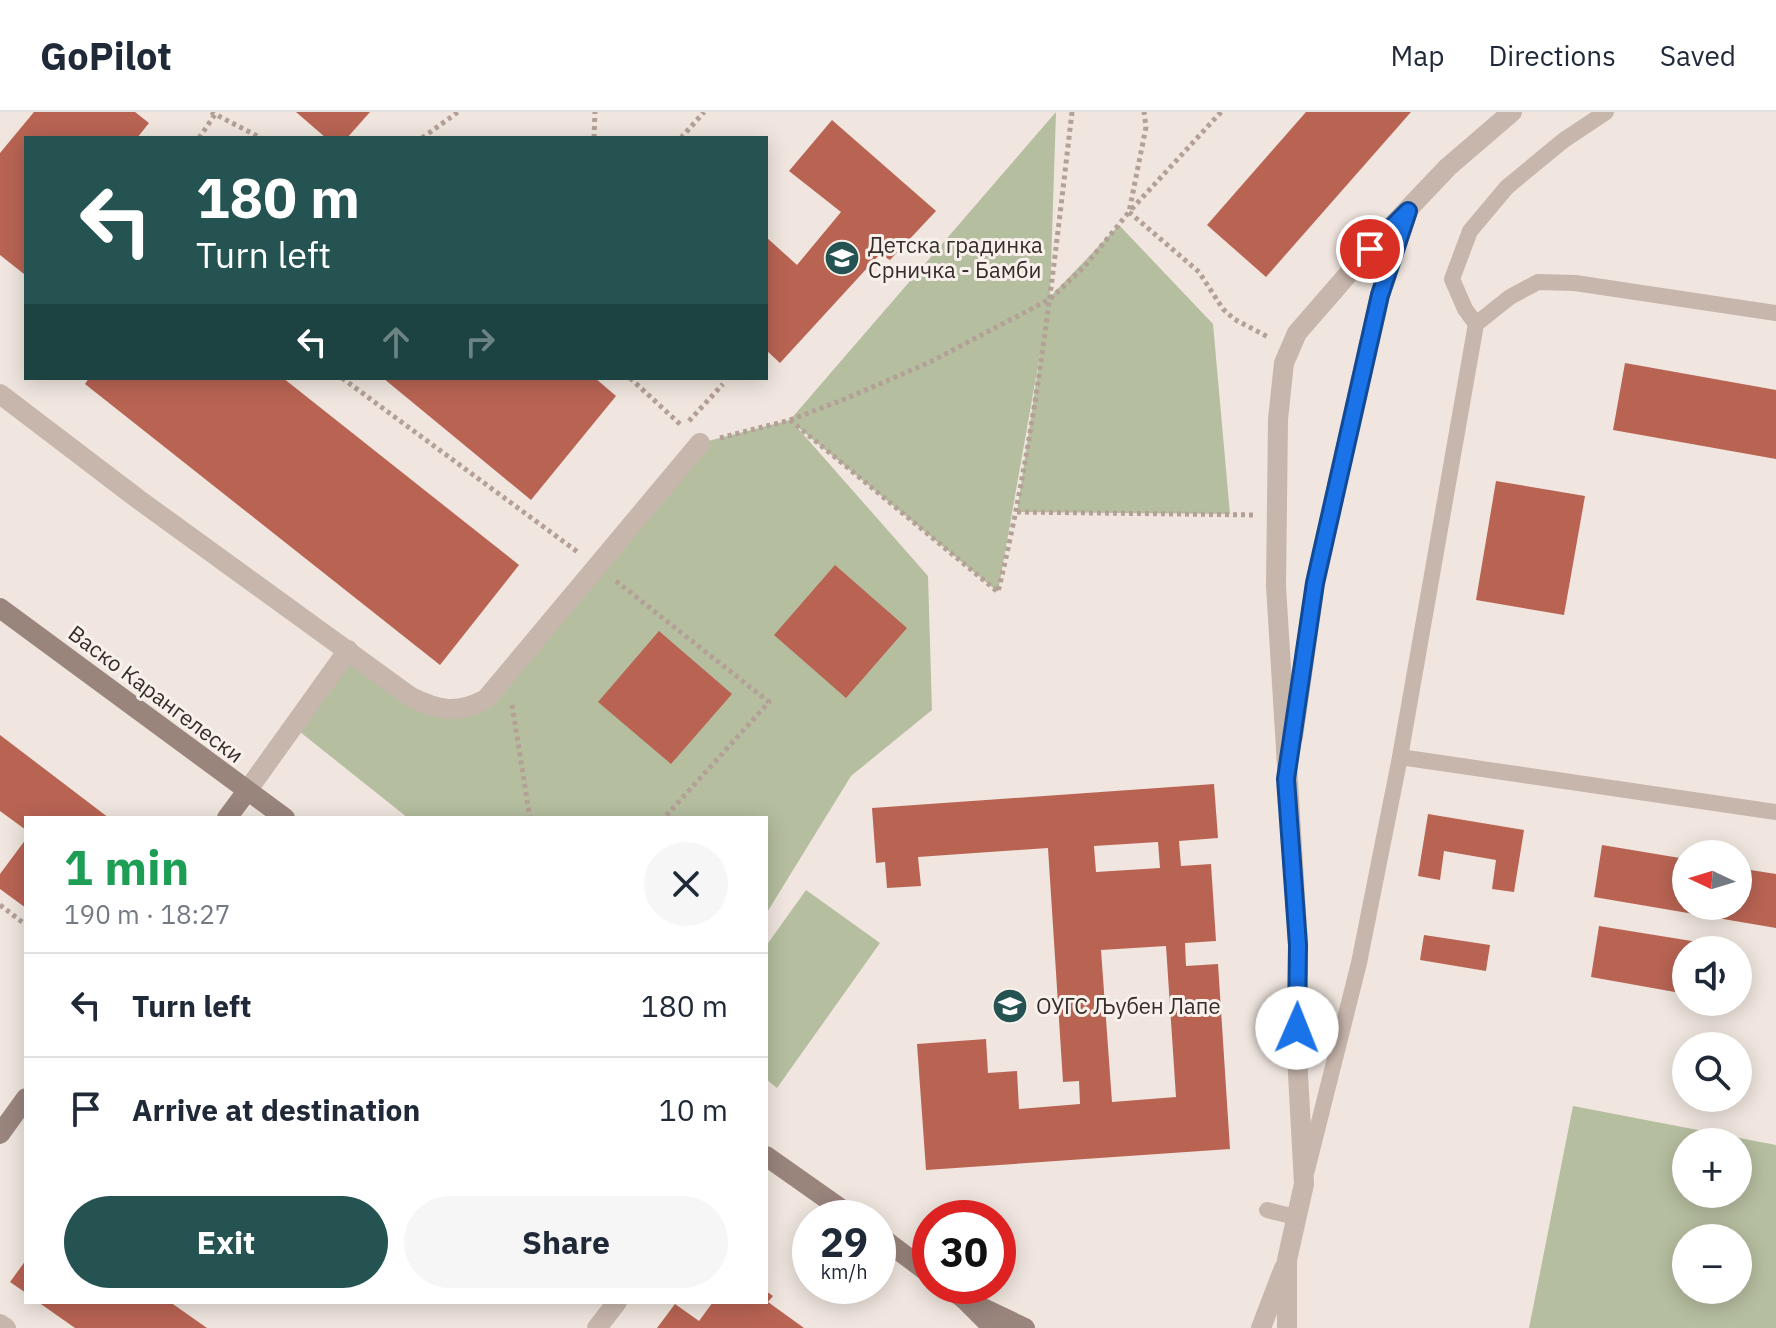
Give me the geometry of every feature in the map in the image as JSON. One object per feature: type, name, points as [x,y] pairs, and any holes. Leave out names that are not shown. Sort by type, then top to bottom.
[{"type":"street","points":[[1287,1328],[1287,1260],[1304,1184],[1297,1056],[1298,945],[1276,586],[1281,384],[1289,348],[1297,333],[1370,249],[1448,167],[1512,112]]},
{"type":"street","points":[[1286,779],[1315,583],[1380,295],[1408,211]]},
{"type":"street","points":[[0,394],[138,499],[411,697],[431,707],[451,711],[470,708],[486,699],[700,443]]},
{"type":"street","name":"Васко Карангелески","points":[[0,608],[282,816]]},
{"type":"street","points":[[228,816],[348,650]]},
{"type":"street","points":[[0,1134],[24,1101]]},
{"type":"street","points":[[768,1157],[828,1200]]},
{"type":"street","points":[[1261,1328],[1287,1260]]},
{"type":"street","points":[[597,1328],[615,1304]]},
{"type":"street","points":[[969,1304],[993,1328]]},
{"type":"street","points":[[975,1304],[1025,1328]]},
{"type":"street","points":[[0,1324],[6,1328]]},
{"type":"lane","points":[[1476,324],[1465,309],[1452,279],[1470,231],[1507,187],[1564,140],[1606,112]]},
{"type":"lane","points":[[1304,1184],[1359,963],[1400,757],[1476,324],[1510,297],[1538,282],[1575,283],[1776,313]]},
{"type":"lane","points":[[1400,757],[1776,812]]},
{"type":"lane","points":[[1267,1210],[1295,1217]]},
{"type":"path","points":[[425,136],[458,112]]},
{"type":"path","points":[[594,136],[595,112]]},
{"type":"path","points":[[683,136],[704,112]]},
{"type":"path","points":[[790,420],[998,592],[1017,512],[1050,299],[1072,112]]},
{"type":"path","points":[[1129,212],[1146,127],[1144,112]]},
{"type":"path","points":[[700,443],[790,420],[930,362],[1050,299],[1085,266],[1129,212],[1221,112]]},
{"type":"path","points":[[200,136],[214,113],[257,136]]},
{"type":"path","points":[[1129,212],[1199,272],[1223,309],[1234,319],[1289,348]]},
{"type":"path","points":[[345,380],[597,566],[769,702],[666,816]]},
{"type":"path","points":[[632,380],[684,428],[723,384]]},
{"type":"path","points":[[638,380],[639,386]]},
{"type":"path","points":[[1017,512],[1276,515]]},
{"type":"path","points":[[507,674],[530,816]]},
{"type":"path","points":[[0,905],[24,923]]},
{"type":"green space","points":[[1056,112],[1050,297],[1119,225],[1213,324],[1230,514],[1017,512],[1041,349],[998,592],[795,425],[928,576],[932,710],[851,776],[768,911],[768,816],[405,816],[295,728],[348,650],[411,697],[470,708],[700,443],[790,420]]},
{"type":"green space","points":[[806,890],[880,943],[777,1088],[768,1081],[768,943]]},
{"type":"green space","points":[[1573,1106],[1688,1128],[1672,1128],[1672,1208],[1752,1208],[1752,1140],[1776,1145],[1776,1328],[1529,1328]]},
{"type":"building","points":[[34,112],[135,112],[149,123],[139,136],[24,136],[24,274],[0,255],[0,153]]},
{"type":"building","points":[[296,112],[370,112],[349,136],[324,136]]},
{"type":"building","points":[[1306,112],[1411,112],[1266,277],[1207,225]]},
{"type":"building","points":[[832,120],[936,211],[890,260],[880,254],[780,363],[768,352],[768,239],[797,265],[841,212],[789,171]]},
{"type":"building","points":[[1625,363],[1776,390],[1776,459],[1613,430]]},
{"type":"building","points":[[88,380],[286,380],[519,565],[440,665],[85,384]]},
{"type":"building","points":[[385,380],[597,380],[616,396],[531,500]]},
{"type":"building","points":[[1496,481],[1585,496],[1564,615],[1476,600]]},
{"type":"building","points":[[835,565],[907,628],[846,698],[774,635]]},
{"type":"building","points":[[659,631],[732,694],[671,764],[598,702]]},
{"type":"building","points":[[0,735],[106,816],[24,816],[24,829],[0,811]]},
{"type":"building","points":[[1214,784],[1218,838],[1179,841],[1181,866],[1211,864],[1216,941],[1185,943],[1186,966],[1218,964],[1230,1149],[926,1170],[917,1044],[986,1039],[988,1073],[1017,1071],[1019,1109],[1080,1104],[1079,1081],[1063,1082],[1048,848],[918,857],[921,886],[887,888],[885,862],[876,863],[872,808]],"holes":[[[1158,842],[1160,868],[1096,872],[1094,846]],[[1166,946],[1176,1097],[1112,1102],[1101,950]]]},
{"type":"building","points":[[1428,814],[1524,830],[1514,892],[1492,889],[1496,860],[1444,851],[1440,880],[1418,876]]},
{"type":"building","points":[[24,842],[24,907],[0,889],[0,874]]},
{"type":"building","points":[[1602,845],[1672,857],[1672,910],[1594,897]]},
{"type":"building","points":[[1752,870],[1776,874],[1776,928],[1729,920],[1752,920]]},
{"type":"building","points":[[1599,926],[1672,938],[1672,991],[1591,977]]},
{"type":"building","points":[[1424,935],[1490,945],[1486,971],[1420,960]]},
{"type":"building","points":[[24,1263],[24,1292],[10,1282]]},
{"type":"building","points":[[768,1302],[804,1328],[657,1328],[675,1304],[699,1321],[712,1304]]},
{"type":"building","points":[[41,1304],[173,1304],[207,1328],[75,1328]]},
{"type":"place","name":"Детска градинка Срничка - Бамби","points":[[842,258]]},
{"type":"place","name":"ОУГС Љубен Лапе","points":[[1010,1006]]},
{"type":"route","points":[[1297,1028],[1298,945],[1286,779],[1315,583],[1380,295],[1408,211],[1370,249]]}]
